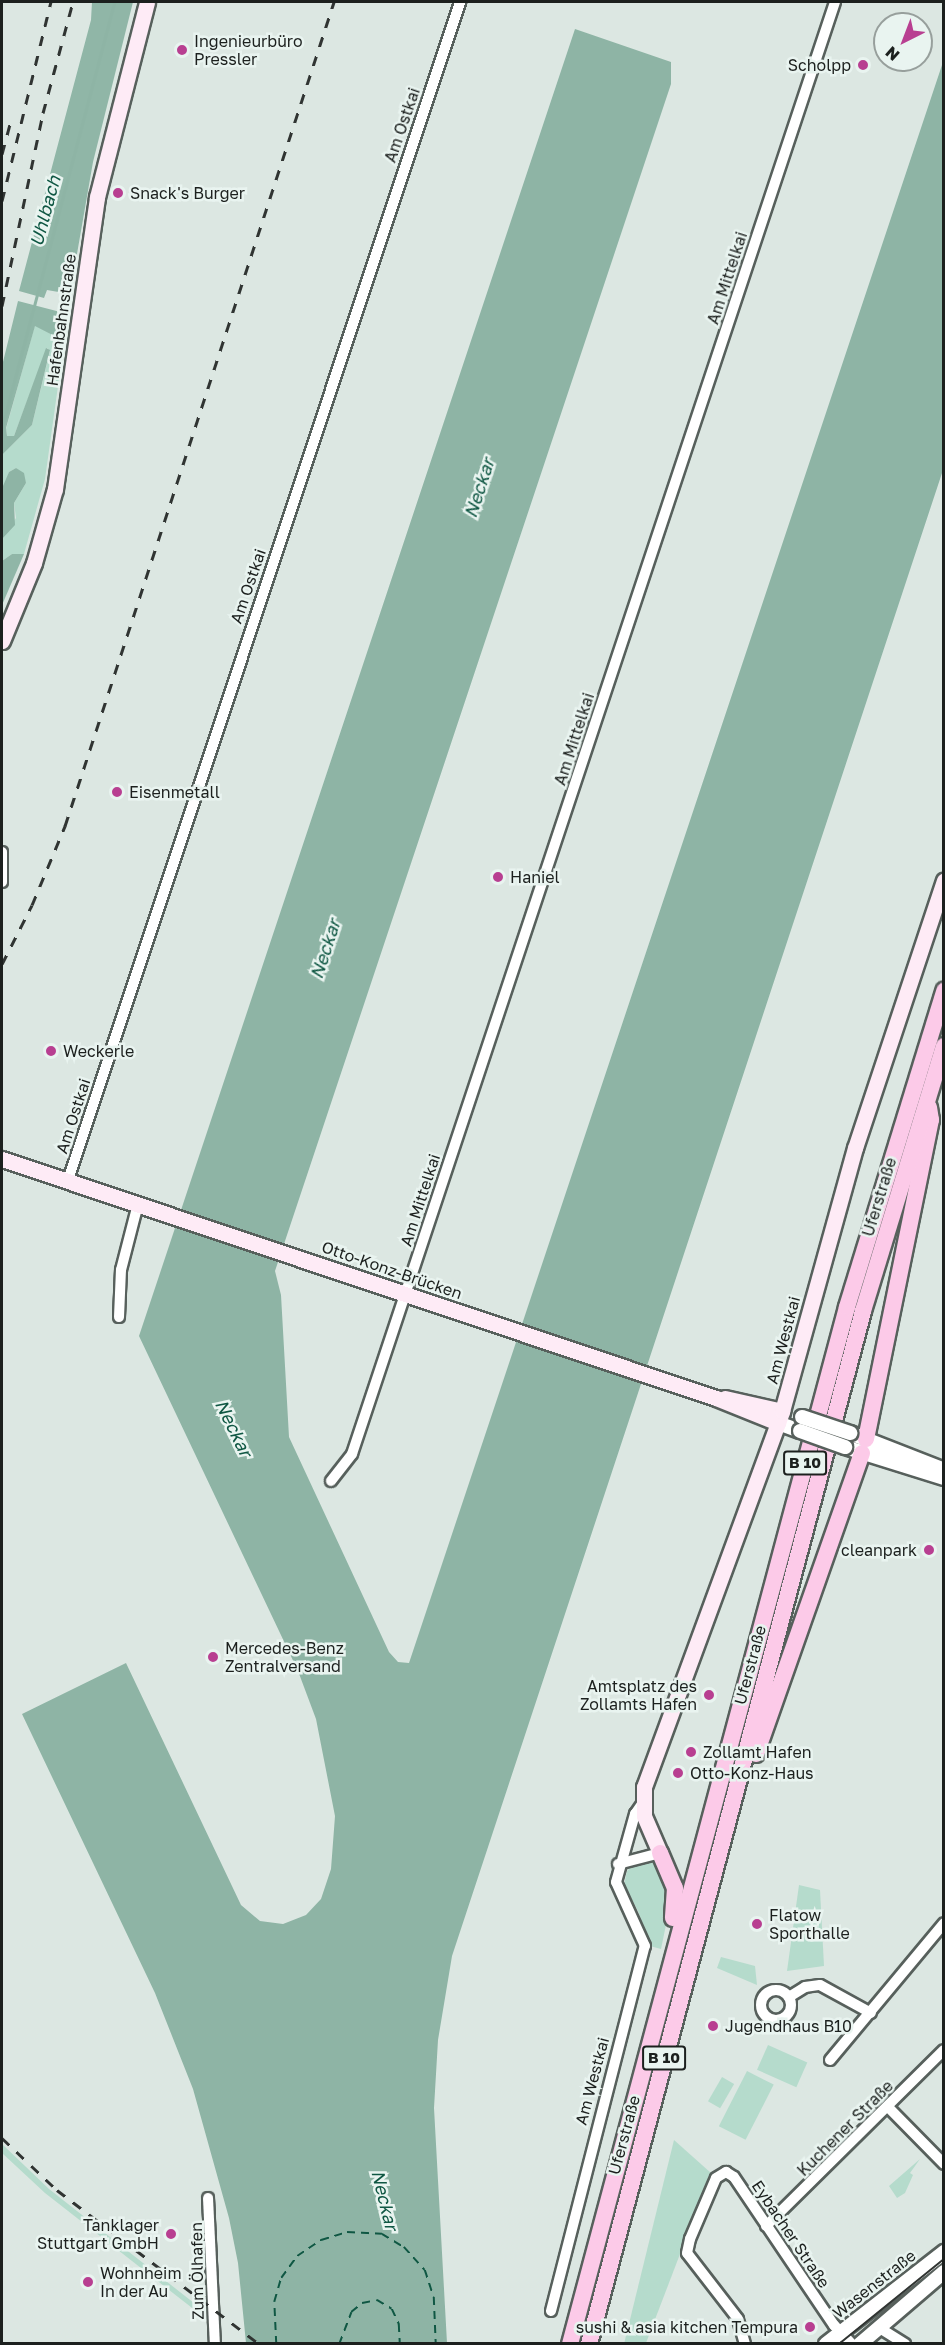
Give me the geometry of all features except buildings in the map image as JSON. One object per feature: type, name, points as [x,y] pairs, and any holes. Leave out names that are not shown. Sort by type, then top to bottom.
[{"type":"highway","name":"Uferstraße","points":[[570,2343],[676,1939],[847,1307],[944,991]]},
{"type":"highway","name":"Uferstraße","points":[[589,2343],[863,1311],[944,1046]]},
{"type":"highway","name":"B 10","points":[[742,1773],[753,1761],[860,1442],[931,1120],[927,1097]]},
{"type":"highway","name":"B 10","points":[[660,1853],[675,1888],[672,1925],[676,1939]]},
{"type":"main road","name":"Hafenbahnstraße","points":[[2,641],[33,564],[55,489],[97,197],[147,2]]},
{"type":"main road","name":"Am Westkai","points":[[642,1804],[647,1778],[780,1417],[855,1148],[944,880]]},
{"type":"main road","name":"Otto-Konz-Brücken","points":[[2,1159],[716,1398],[780,1417]]},
{"type":"main road","name":"Otto-Konz-Brücken","points":[[2,1170],[62,1179]]},
{"type":"main road","points":[[642,1804],[660,1853]]},
{"type":"street","name":"Am Ostkai","points":[[62,1179],[460,2]]},
{"type":"street","name":"Am Mittelkai","points":[[331,1481],[352,1454],[835,2]]},
{"type":"street","points":[[2,852],[2,882]]},
{"type":"street","points":[[119,1317],[121,1270],[138,1203]]},
{"type":"street","name":"Otto-Konz-Brücken","points":[[780,1417],[860,1442],[901,1459],[944,1470]]},
{"type":"street","name":"Otto-Konz-Brücken","points":[[801,1424],[845,1447],[860,1442]]},
{"type":"street","name":"Otto-Konz-Brücken","points":[[901,1459],[944,1479]]},
{"type":"street","name":"Am Westkai","points":[[551,2311],[645,1946],[616,1882],[618,1864],[634,1814],[642,1804]]},
{"type":"street","points":[[618,1864],[660,1853]]},
{"type":"street","points":[[830,2060],[944,1923]]},
{"type":"street","points":[[789,1997],[806,1987],[820,1985],[871,2013]]},
{"type":"street","name":"Kuchener Straße","points":[[766,2226],[944,2050]]},
{"type":"street","points":[[888,2107],[944,2164]]},
{"type":"street","name":"Eybacher Straße","points":[[745,2343],[738,2319],[687,2253],[690,2239],[716,2178],[726,2172],[734,2177],[840,2331],[852,2343]]},
{"type":"street","name":"Zum Ölhafen","points":[[208,2198],[215,2343]]},
{"type":"street","name":"Wasenstraße","points":[[826,2343],[944,2252]]},
{"type":"street","name":"Wasenstraße","points":[[860,2343],[944,2272]]},
{"type":"street","points":[[878,2327],[905,2343]]},
{"type":"shaded area","points":[[92,2],[133,2],[93,162],[70,294],[47,290],[44,298],[19,291],[91,20]]},
{"type":"shaded area","points":[[18,301],[68,314],[62,340],[35,326],[6,428],[7,436],[14,436],[46,348],[50,350],[32,425],[2,455],[2,366]]},
{"type":"shaded area","points":[[35,325],[61,340],[65,336],[45,479],[24,554],[12,554],[2,561],[2,539],[16,518],[14,503],[26,483],[16,468],[9,472],[2,507],[2,455],[32,425],[50,351],[47,348],[14,436],[7,437],[6,429]]},
{"type":"shaded area","points":[[12,554],[24,554],[2,605],[2,561]]},
{"type":"shaded area","points":[[650,1861],[665,1872],[672,1896],[661,1949],[650,1946],[638,1911],[624,1885],[627,1871],[634,1864]]},
{"type":"shaded area","points":[[799,1885],[820,1890],[824,1966],[787,1971]]},
{"type":"shaded area","points":[[721,1957],[755,1966],[757,1985],[717,1968]]},
{"type":"shaded area","points":[[768,2045],[807,2062],[796,2087],[757,2070]]},
{"type":"shaded area","points":[[747,2071],[774,2085],[746,2140],[719,2126]]},
{"type":"shaded area","points":[[722,2077],[734,2084],[720,2108],[708,2101]]},
{"type":"shaded area","points":[[674,2140],[711,2173],[646,2343],[624,2344]]},
{"type":"shaded area","points":[[2,2144],[49,2189],[199,2307],[196,2311],[45,2193],[2,2153]]},
{"type":"shaded area","points":[[920,2159],[910,2173],[913,2175],[905,2193],[897,2198],[889,2186]]},
{"type":"water","name":"Neckar","points":[[575,29],[671,62],[671,84],[275,1271],[281,1295],[289,1437],[389,1652],[398,1662],[409,1663],[943,62],[943,470],[452,1956],[438,2040],[434,2108],[447,2343],[246,2343],[238,2263],[229,2218],[193,2089],[155,1993],[22,1714],[126,1663],[241,1905],[260,1921],[283,1924],[306,1915],[321,1899],[331,1869],[335,1816],[316,1719],[298,1671],[139,1336]]},
{"type":"water","points":[[16,468],[24,473],[26,483],[14,503],[15,525],[2,539],[3,486],[9,472]]},
{"type":"waterway","name":"Uhlbach","points":[[2,427],[114,2]]},
{"type":"ferry route","points":[[276,2344],[274,2302],[281,2278],[297,2256],[321,2240],[347,2232],[382,2234],[404,2247],[425,2270],[434,2297],[436,2344]]},
{"type":"ferry route","points":[[339,2344],[351,2312],[362,2303],[377,2300],[392,2309],[399,2324],[400,2344]]},
{"type":"tram line","points":[[839,2344],[944,2259]]},
{"type":"railway","points":[[2,201],[51,2]]},
{"type":"railway","points":[[2,306],[43,113],[73,2]]},
{"type":"railway","points":[[2,964],[32,905],[65,826],[334,2]]},
{"type":"railway","points":[[2,154],[11,120]]},
{"type":"railway","points":[[2,2138],[57,2190],[259,2344]]},
{"type":"place","name":"Ingenieurbüro Pressler","points":[[182,50]]},
{"type":"place","name":"Scholpp","points":[[863,65]]},
{"type":"place","name":"Snack's Burger","points":[[118,193]]},
{"type":"place","name":"Eisenmetall","points":[[117,792]]},
{"type":"place","name":"Haniel","points":[[498,877]]},
{"type":"place","name":"Weckerle","points":[[51,1051]]},
{"type":"place","name":"cleanpark","points":[[929,1550]]},
{"type":"place","name":"Mercedes-Benz Zentralversand","points":[[213,1657]]},
{"type":"place","name":"Amtsplatz des Zollamts Hafen","points":[[709,1695]]},
{"type":"place","name":"Zollamt Hafen","points":[[691,1752]]},
{"type":"place","name":"Otto-Konz-Haus","points":[[678,1773]]},
{"type":"place","name":"Flatow Sporthalle","points":[[757,1924]]},
{"type":"place","name":"Jugendhaus B10","points":[[713,2026]]},
{"type":"place","name":"Tanklager Stuttgart GmbH","points":[[171,2234]]},
{"type":"place","name":"Wohnheim In der Au","points":[[88,2282]]},
{"type":"place","name":"sushi & asia kitchen Tempura","points":[[810,2327]]}]
